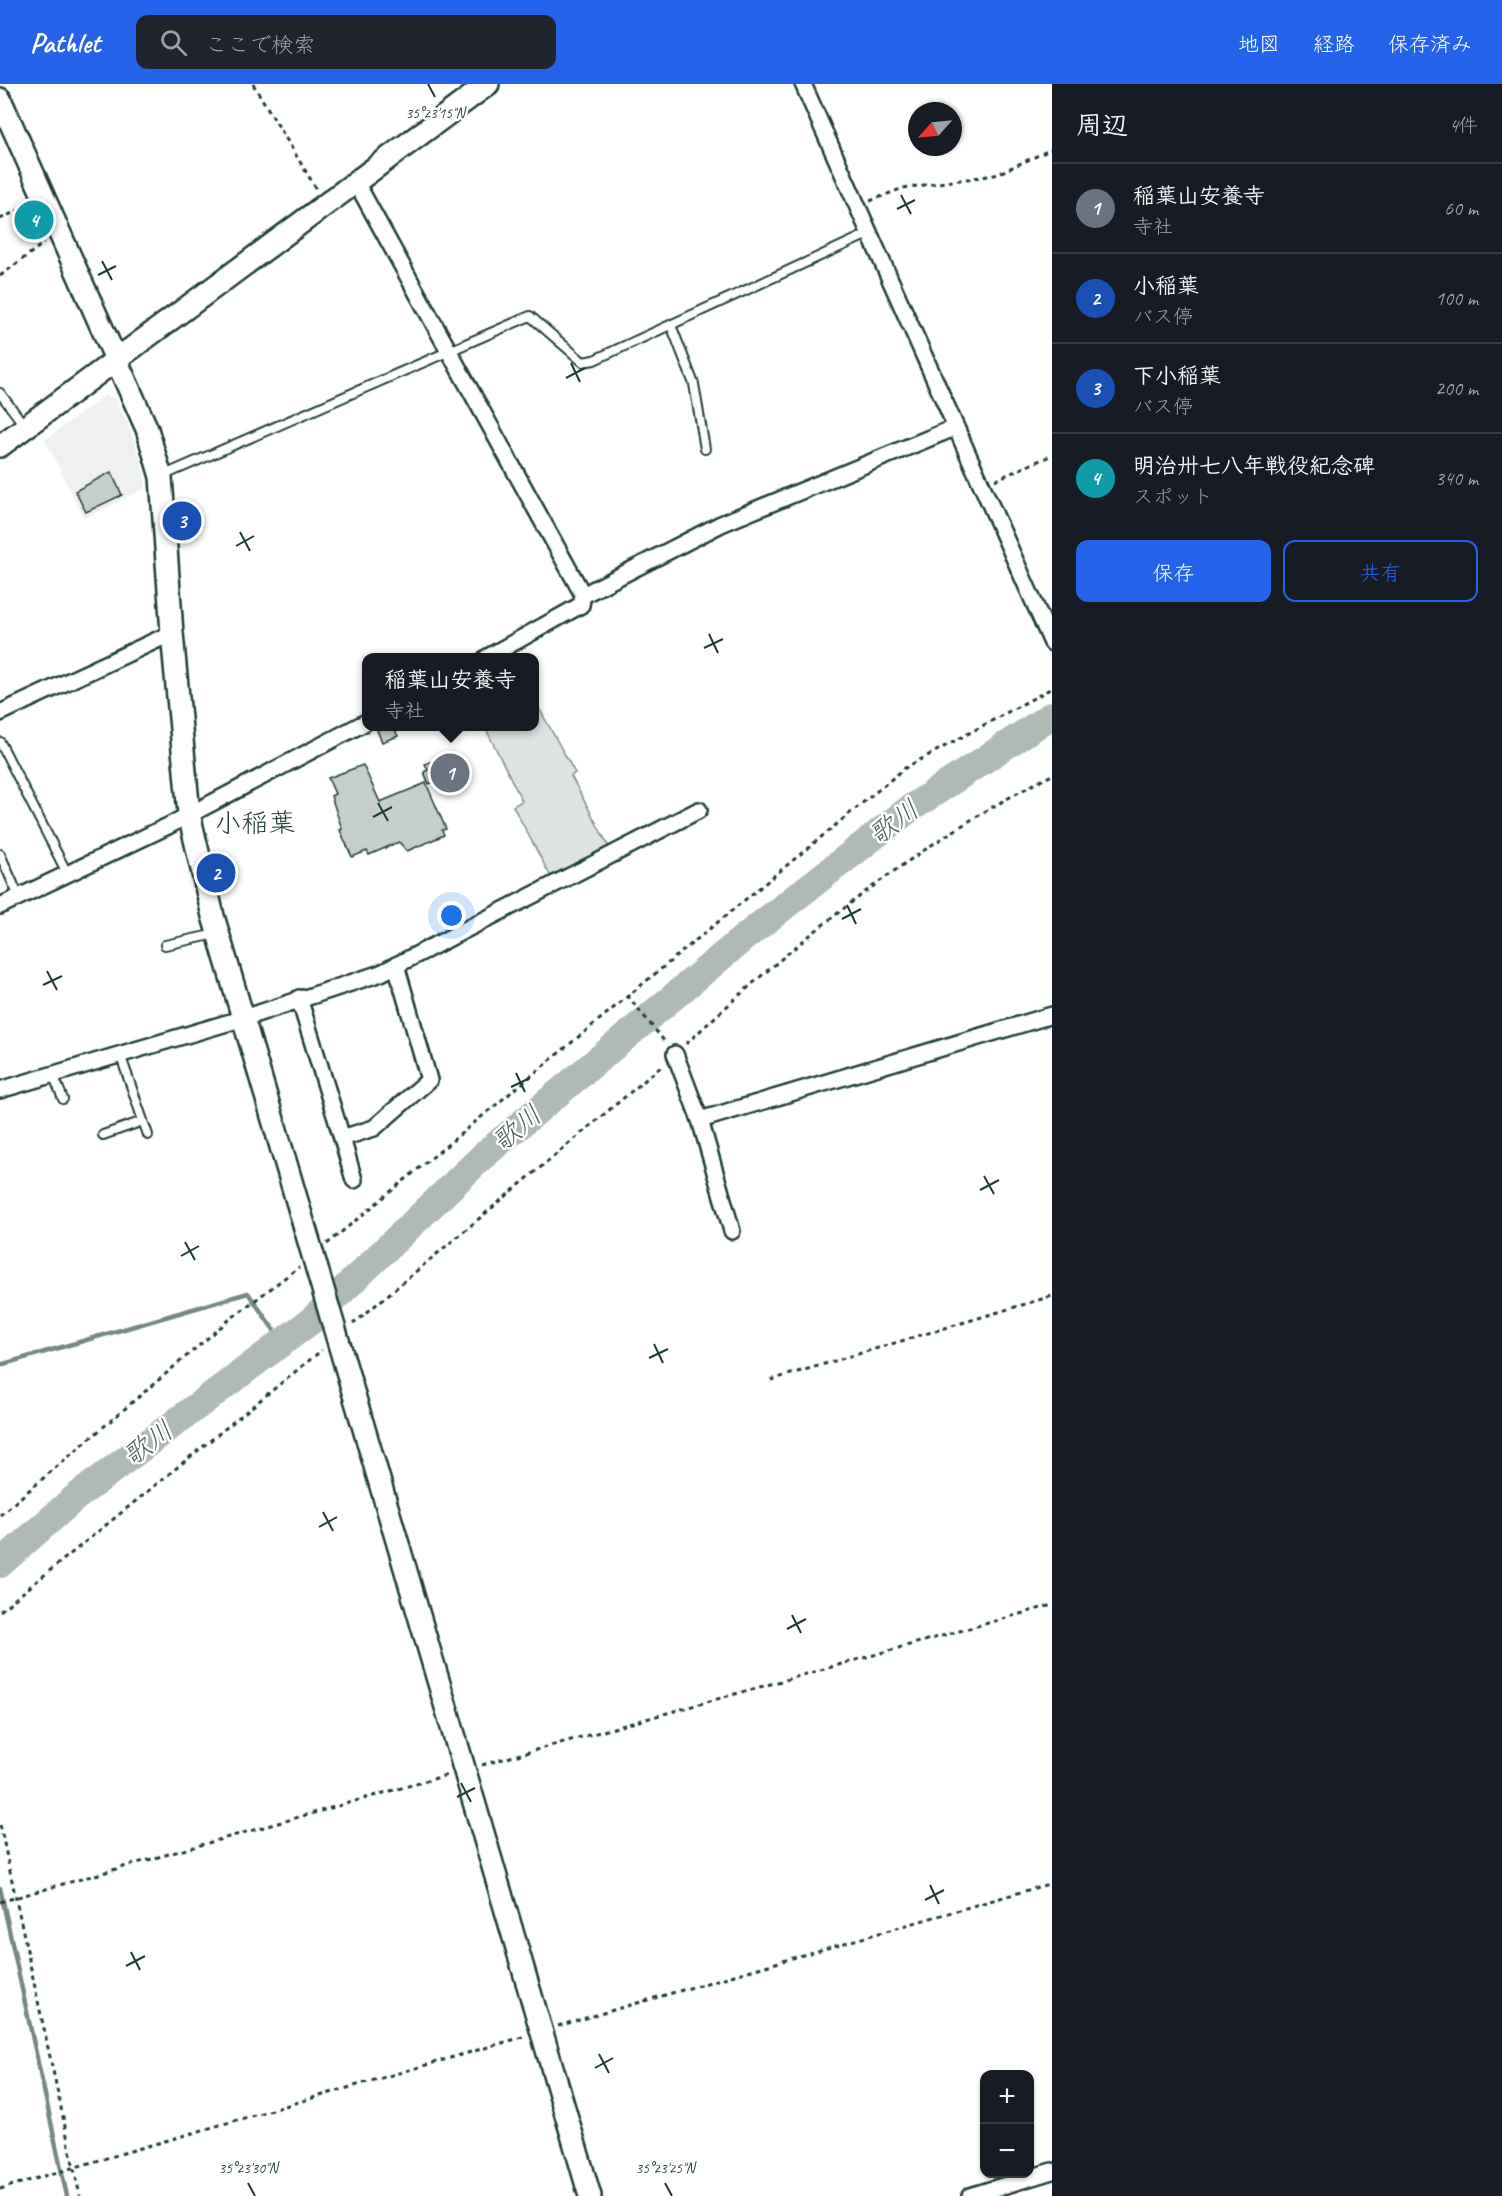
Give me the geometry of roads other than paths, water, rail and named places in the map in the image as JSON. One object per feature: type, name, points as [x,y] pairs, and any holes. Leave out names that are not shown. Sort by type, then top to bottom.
[{"type":"street","points":[[0,446],[117,362],[488,84]]},
{"type":"street","points":[[803,84],[980,487],[1052,643]]},
{"type":"street","points":[[0,99],[147,429],[161,477],[172,633],[189,814],[218,934],[337,1331],[463,1771],[590,2196]]},
{"type":"street","points":[[356,182],[583,595],[581,605],[493,653]]},
{"type":"street","points":[[583,595],[721,524],[954,428]]},
{"type":"street","points":[[0,713],[172,633]]},
{"type":"street","points":[[0,906],[68,875],[362,724]]},
{"type":"street","points":[[0,1090],[243,1018],[381,973],[699,810]]},
{"type":"street","points":[[342,1138],[374,1128],[429,1080],[396,965]]},
{"type":"street","points":[[299,998],[326,1067],[354,1180]]},
{"type":"street","points":[[700,1120],[1052,1015]]},
{"type":"street","points":[[675,1054],[700,1120],[732,1231]]},
{"type":"street","points":[[970,2196],[1052,2170]]},
{"type":"lane","points":[[161,477],[530,316],[583,362],[594,360],[868,234]]},
{"type":"lane","points":[[671,325],[694,384],[705,449]]},
{"type":"lane","points":[[0,393],[25,426]]},
{"type":"lane","points":[[0,741],[68,875]]},
{"type":"lane","points":[[0,854],[19,897]]},
{"type":"lane","points":[[165,945],[218,934]]},
{"type":"lane","points":[[120,1053],[147,1135]]},
{"type":"lane","points":[[53,1074],[63,1099]]},
{"type":"lane","points":[[103,1135],[143,1121]]},
{"type":"waterway","name":"歌川","points":[[0,1564],[76,1497],[312,1320],[483,1156],[746,936],[908,810],[1052,715]]},
{"type":"waterway","points":[[0,1365],[248,1293],[281,1340]]},
{"type":"waterway","points":[[0,1888],[67,2196]]},
{"type":"place","name":"明治卅七八年戦役紀念碑","points":[[34,220]]},
{"type":"place","name":"下小稲葉","points":[[182,521]]},
{"type":"place","name":"稲葉山安養寺","points":[[450,773]]},
{"type":"place","name":"小稲葉","points":[[216,873]]},
{"type":"district","name":"小稲葉","points":[[255,823]]}]
